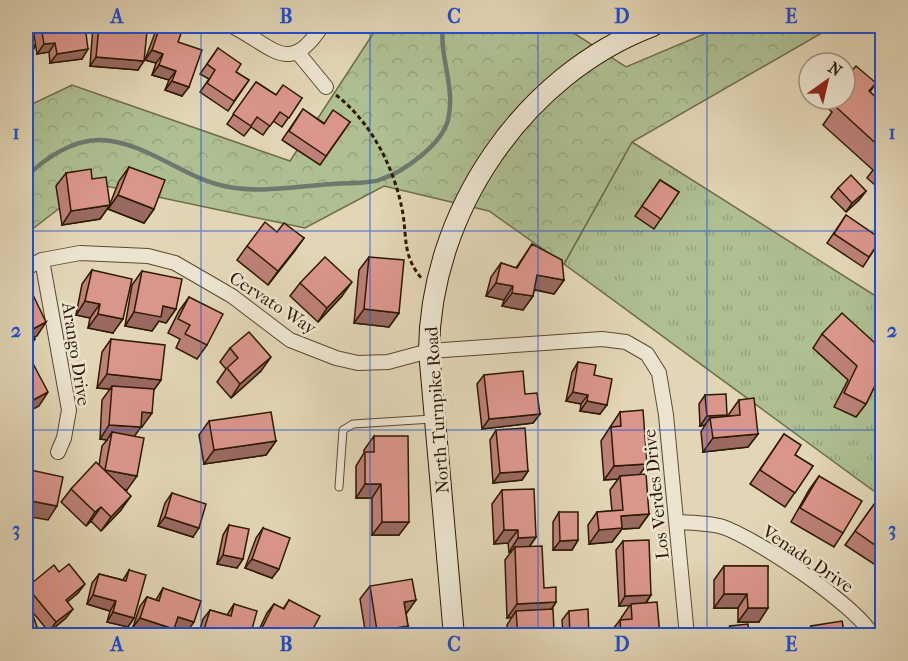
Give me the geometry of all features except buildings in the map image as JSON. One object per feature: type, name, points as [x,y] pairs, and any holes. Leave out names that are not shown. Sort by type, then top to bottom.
[{"type":"main road","name":"North Turnpike Road","points":[[454,636],[429,351],[429,325],[442,260],[456,222],[474,186],[510,132],[565,75],[605,48],[653,26]]},
{"type":"street","points":[[232,26],[276,52],[287,55],[298,53],[310,44],[322,26]]},
{"type":"street","points":[[298,53],[326,87]]},
{"type":"street","name":"Cervato Way","points":[[26,268],[42,260],[80,253],[148,256],[175,263],[232,296],[290,340],[336,358],[358,363],[388,362],[429,351],[602,339],[626,342],[647,354]]},
{"type":"street","name":"Arango Drive","points":[[42,260],[69,410],[64,438],[57,452]]},
{"type":"street","name":"Los Verdes Drive","points":[[647,354],[660,373],[661,380],[687,636]]},
{"type":"street","name":"Venado Drive","points":[[677,522],[723,527],[773,553],[848,609],[873,636]]},
{"type":"lane","points":[[339,487],[343,430],[353,424],[435,419]]},
{"type":"path","points":[[326,87],[353,108],[380,147],[395,182],[410,264],[434,294]]},
{"type":"green space","points":[[378,26],[563,26],[626,67],[723,26],[834,26],[632,142],[564,264],[489,211],[384,186],[305,228],[92,183],[26,234],[26,107],[72,85],[290,161]]},
{"type":"green space","points":[[632,142],[882,300],[882,497],[564,264]]},
{"type":"waterway","points":[[26,177],[41,163],[60,151],[80,143],[101,140],[133,147],[209,182],[238,188],[278,189],[364,183],[382,179],[401,170],[421,156],[438,138],[448,120],[450,96],[443,49],[443,26]]}]
